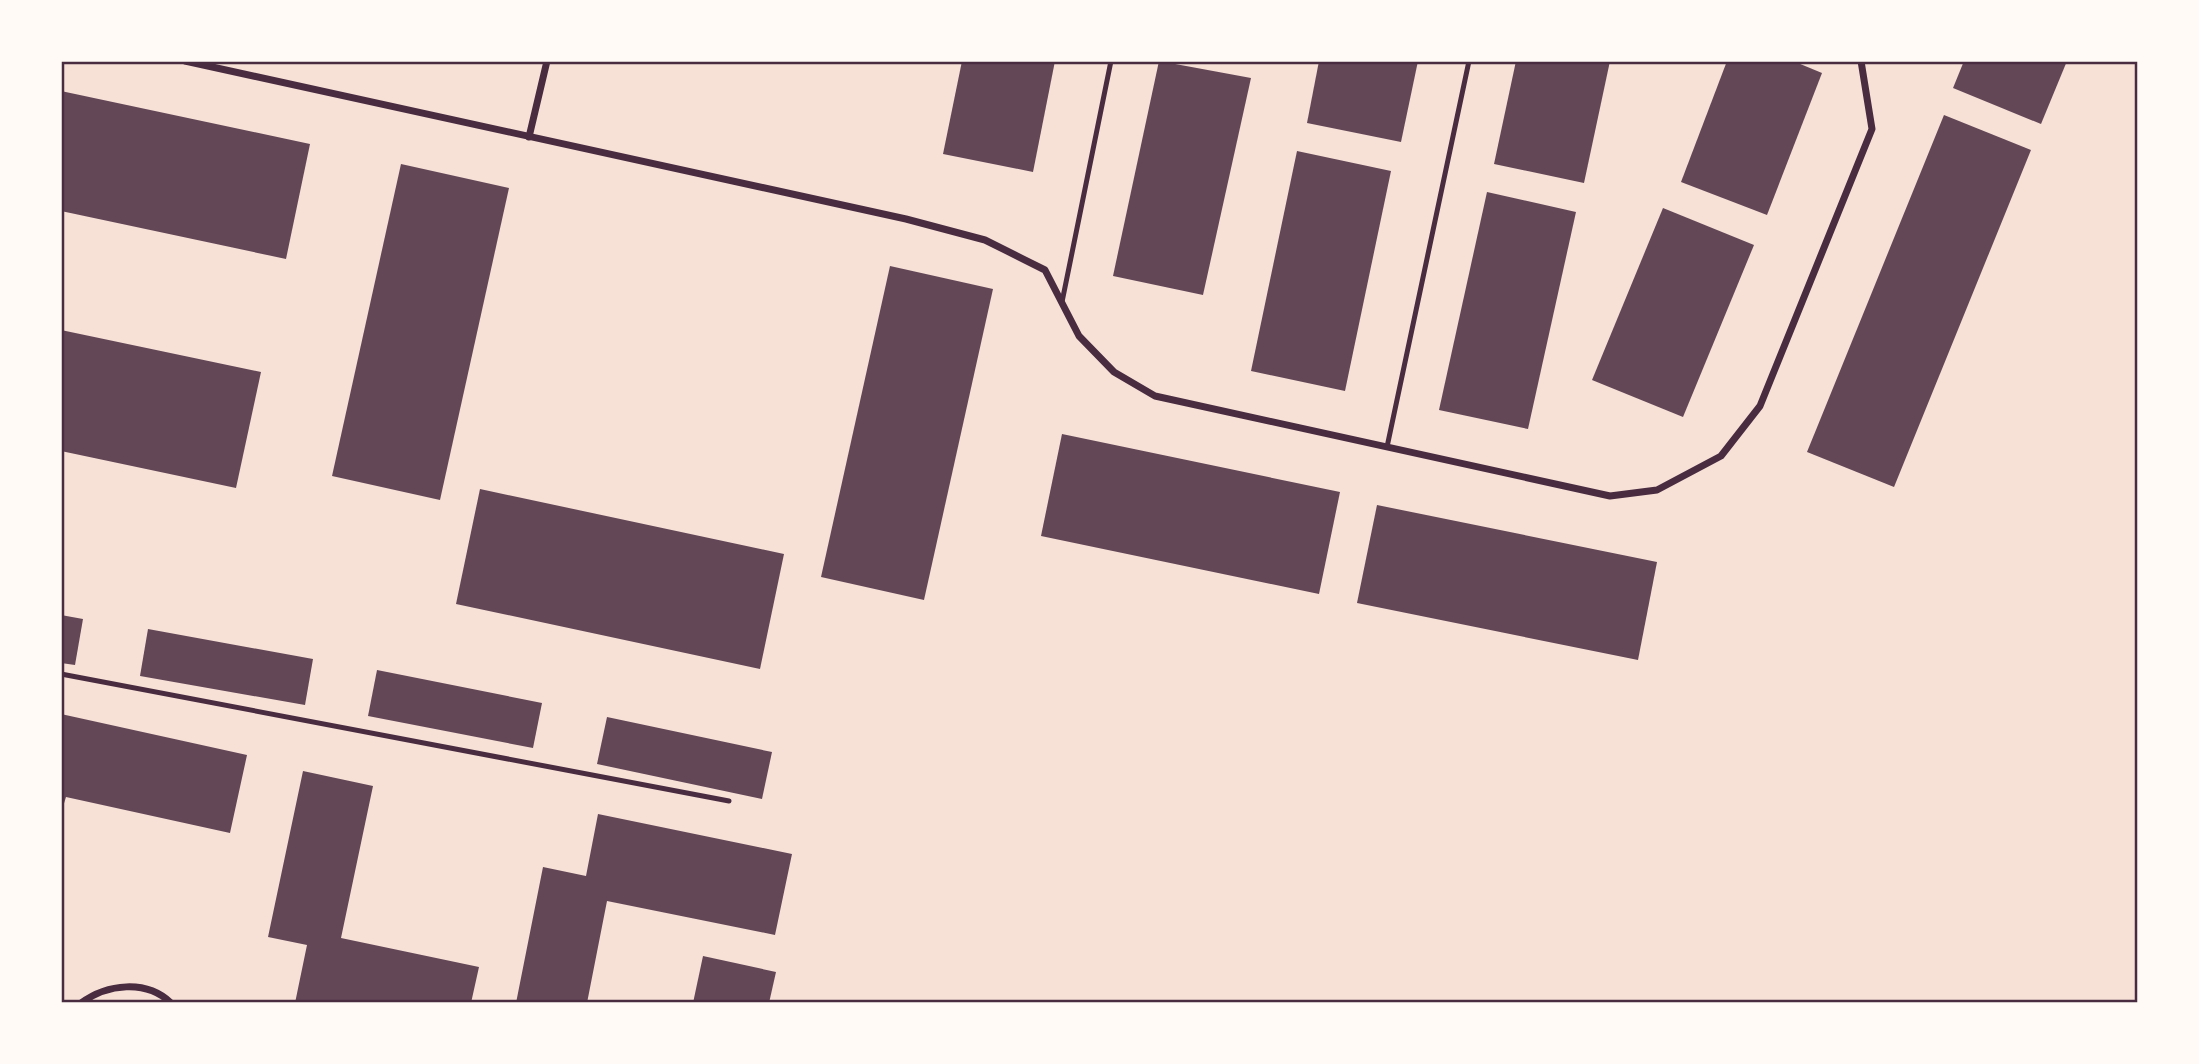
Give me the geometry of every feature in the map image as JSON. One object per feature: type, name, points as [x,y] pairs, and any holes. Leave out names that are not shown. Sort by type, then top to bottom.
[{"type":"street","points":[[184,61],[906,219],[985,240],[1045,270],[1079,336],[1114,372],[1155,396],[1610,496],[1657,490],[1721,456],[1760,406],[1872,129],[1861,61]]},
{"type":"street","points":[[528,136],[547,61]]},
{"type":"street","points":[[81,1003],[95,993],[118,986],[143,988],[171,1003]]},
{"type":"lane","points":[[1062,303],[1111,61]]},
{"type":"lane","points":[[1387,447],[1469,61]]},
{"type":"lane","points":[[61,674],[729,801]]},
{"type":"building","points":[[962,61],[1055,61],[1033,172],[943,154]]},
{"type":"building","points":[[1159,61],[1251,78],[1203,295],[1113,276]]},
{"type":"building","points":[[1319,61],[1418,61],[1401,142],[1307,123]]},
{"type":"building","points":[[1516,61],[1610,61],[1584,183],[1494,164]]},
{"type":"building","points":[[1727,61],[1793,61],[1822,73],[1767,215],[1681,182]]},
{"type":"building","points":[[1964,61],[2067,61],[2041,124],[1953,88]]},
{"type":"building","points":[[61,91],[310,144],[286,259],[61,211]]},
{"type":"building","points":[[1944,115],[2031,150],[1894,487],[1807,452]]},
{"type":"building","points":[[1297,151],[1391,171],[1345,391],[1251,371]]},
{"type":"building","points":[[401,164],[509,188],[440,500],[332,476]]},
{"type":"building","points":[[1487,192],[1576,212],[1528,429],[1439,410]]},
{"type":"building","points":[[1663,208],[1754,245],[1683,417],[1592,380]]},
{"type":"building","points":[[890,266],[993,289],[924,600],[821,577]]},
{"type":"building","points":[[61,330],[261,372],[236,488],[61,451]]},
{"type":"building","points":[[1062,434],[1340,492],[1319,594],[1041,536]]},
{"type":"building","points":[[480,489],[784,554],[760,669],[456,604]]},
{"type":"building","points":[[1377,505],[1657,562],[1638,660],[1357,603]]},
{"type":"building","points":[[61,615],[83,619],[75,665],[61,663]]},
{"type":"building","points":[[148,629],[313,659],[305,705],[140,676]]},
{"type":"building","points":[[377,670],[542,703],[533,748],[368,716]]},
{"type":"building","points":[[61,714],[247,755],[230,833],[66,797],[61,813]]},
{"type":"building","points":[[607,717],[772,752],[762,799],[597,764]]},
{"type":"building","points":[[303,771],[373,786],[341,938],[479,967],[471,1003],[295,1003],[307,945],[268,937]]},
{"type":"building","points":[[598,814],[792,854],[775,935],[607,901],[587,1003],[516,1003],[543,867],[586,876]]},
{"type":"building","points":[[703,956],[776,972],[769,1003],[693,1003]]}]
